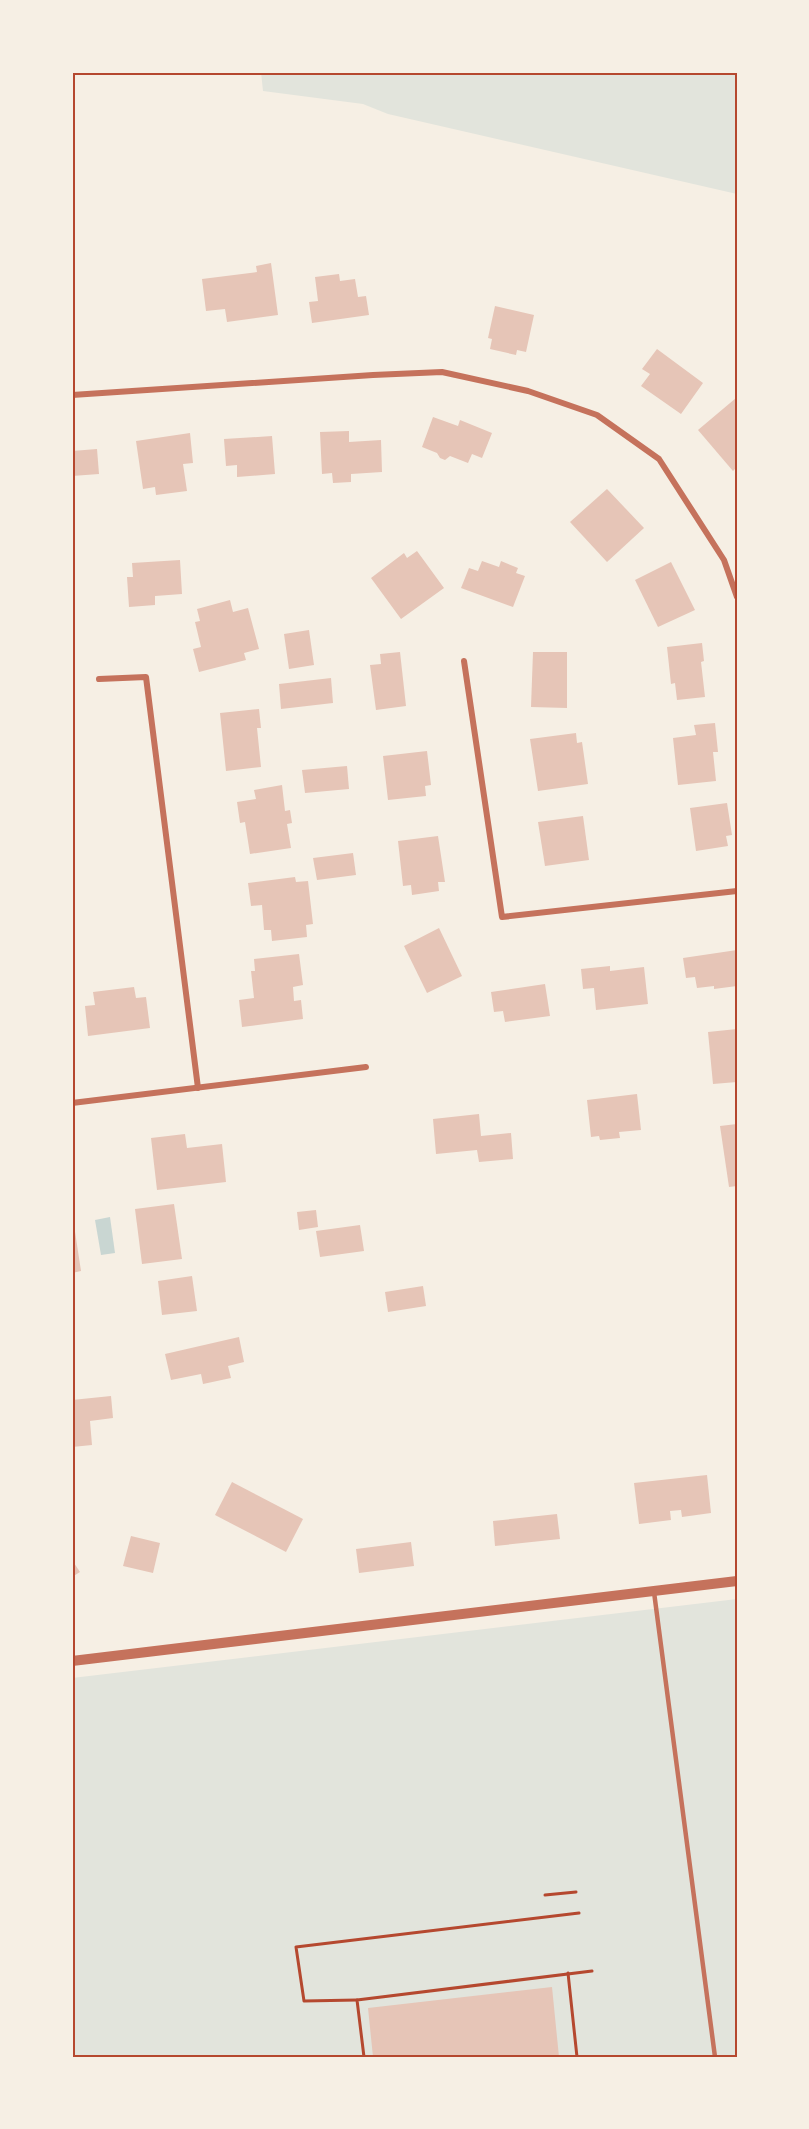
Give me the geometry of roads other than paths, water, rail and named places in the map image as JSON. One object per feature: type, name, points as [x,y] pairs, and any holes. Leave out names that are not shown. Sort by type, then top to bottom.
[{"type":"street","points":[[72,394],[442,372],[528,391],[597,415],[659,459],[724,560],[737,597]]},
{"type":"street","points":[[464,662],[502,917],[737,891]]},
{"type":"street","points":[[99,679],[146,677],[198,1088]]},
{"type":"street","points":[[72,1103],[366,1067]]},
{"type":"street","points":[[72,1662],[737,1581]]},
{"type":"lane","points":[[654,1592],[715,2057]]}]
